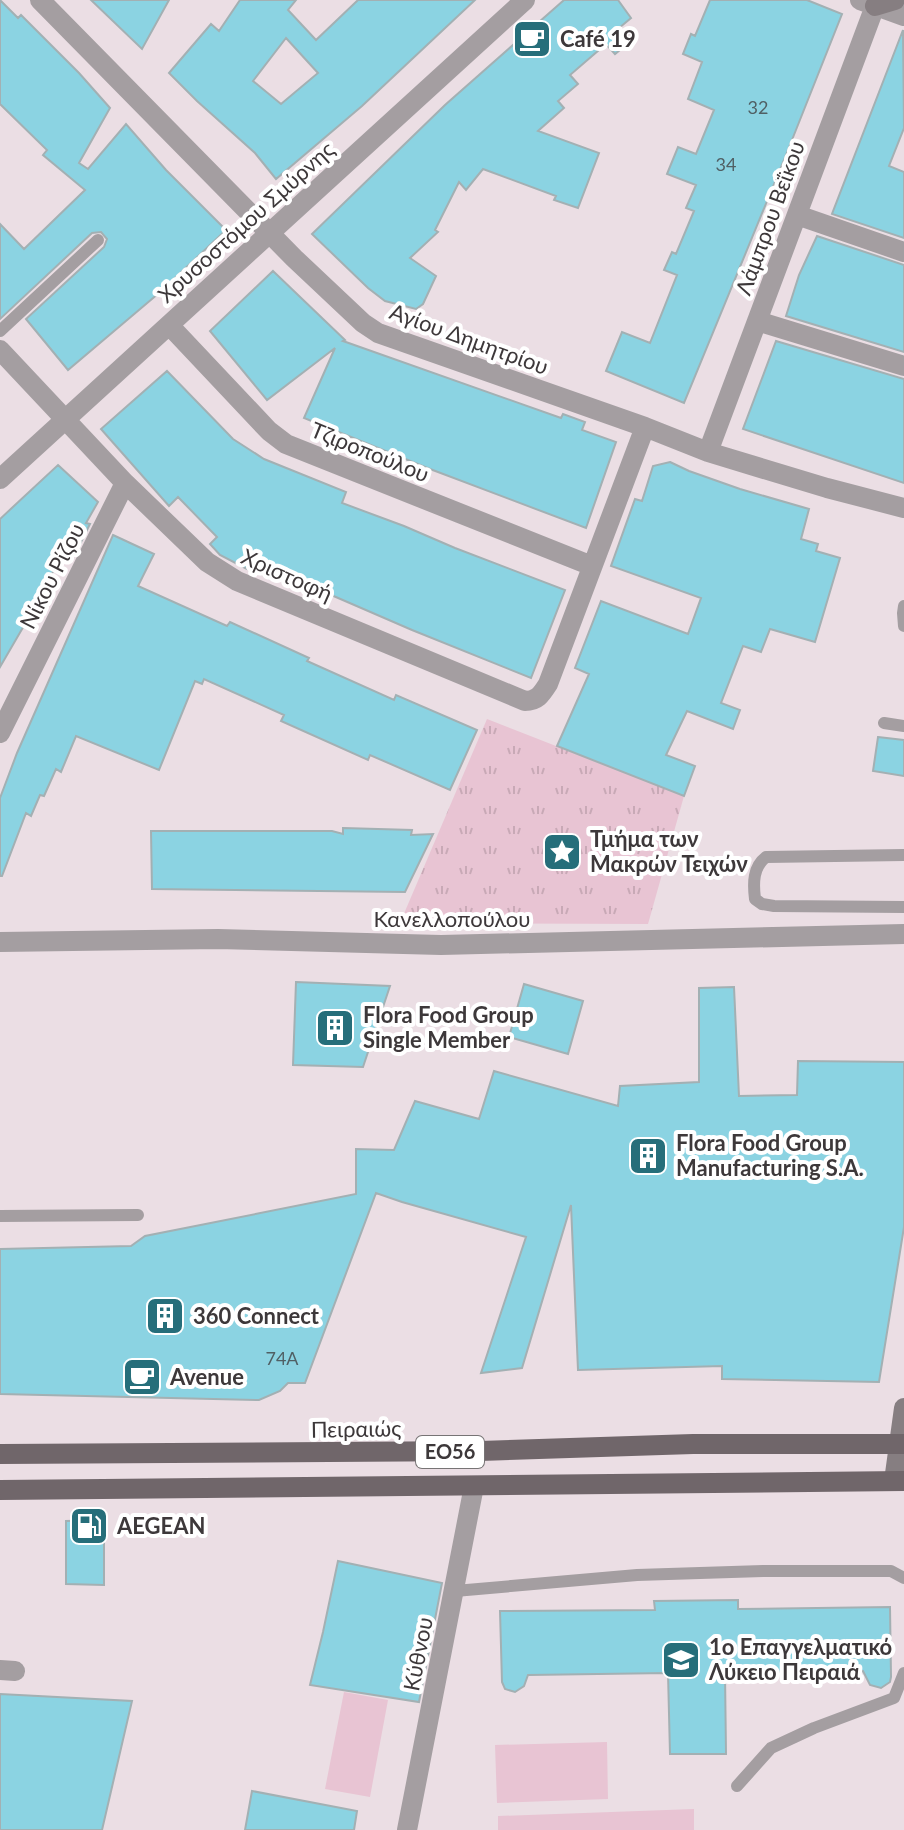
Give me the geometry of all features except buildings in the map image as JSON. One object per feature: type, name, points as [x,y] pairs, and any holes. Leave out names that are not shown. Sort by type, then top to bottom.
[{"type":"main road","points":[[899,1481],[904,1408]]},
{"type":"main road","name":"Πειραιώς","points":[[0,1454],[449,1452],[693,1444],[902,1444]]},
{"type":"main road","name":"ΕΟ56","points":[[0,1490],[899,1481]]},
{"type":"street","name":"Αγίου Δημητρίου","points":[[40,0],[294,258],[363,323],[378,333],[708,452],[904,508]]},
{"type":"street","name":"Χρυσοστόμου Σμύρνης","points":[[0,479],[525,0]]},
{"type":"street","points":[[876,1],[904,16]]},
{"type":"street","name":"Λάμπρου Βεΐκου","points":[[708,452],[876,1]]},
{"type":"street","points":[[797,215],[904,252]]},
{"type":"street","points":[[757,321],[904,366]]},
{"type":"street","name":"Τζιροπούλου","points":[[169,325],[269,431],[286,444],[592,566]]},
{"type":"street","name":"Χριστοφή","points":[[0,350],[125,483],[207,562],[237,581],[514,698],[534,701],[548,684],[592,566]]},
{"type":"street","points":[[592,566],[645,427]]},
{"type":"street","name":"Νίκου Ρίζου","points":[[0,733],[125,483]]},
{"type":"street","name":"Κανελλοπούλου","points":[[0,942],[218,939],[441,945],[904,934]]},
{"type":"street","name":"Κύθνου","points":[[407,1830],[474,1486]]},
{"type":"lane","points":[[0,331],[98,240]]},
{"type":"lane","points":[[904,606],[904,626]]},
{"type":"lane","points":[[884,723],[904,726]]},
{"type":"lane","points":[[904,855],[766,857],[755,868],[755,899],[762,904],[904,907]]},
{"type":"lane","points":[[819,936],[823,907]]},
{"type":"lane","points":[[0,1216],[138,1215]]},
{"type":"lane","points":[[455,1591],[637,1575],[891,1571],[904,1578]]},
{"type":"lane","points":[[737,1786],[771,1748],[894,1698],[904,1673]]},
{"type":"green space","points":[[487,719],[684,796],[648,924],[400,923]]},
{"type":"green space","points":[[344,1692],[388,1700],[370,1797],[325,1789]]},
{"type":"green space","points":[[607,1742],[608,1799],[497,1803],[495,1745]]},
{"type":"green space","points":[[694,1809],[694,1830],[498,1830],[498,1816]]},
{"type":"place","name":"Café 19","points":[[532,39]]},
{"type":"place","name":"Τμήμα των Μακρών Τειχών","points":[[562,852]]},
{"type":"place","name":"Flora Food Group Single Member","points":[[335,1028]]},
{"type":"place","name":"Flora Food Group Manufacturing S.A.","points":[[648,1156]]},
{"type":"place","name":"360 Connect","points":[[165,1316]]},
{"type":"place","name":"Avenue","points":[[142,1377]]},
{"type":"place","name":"AEGEAN","points":[[89,1526]]},
{"type":"place","name":"1ο Επαγγελματικό Λύκειο Πειραιά","points":[[681,1660]]}]
